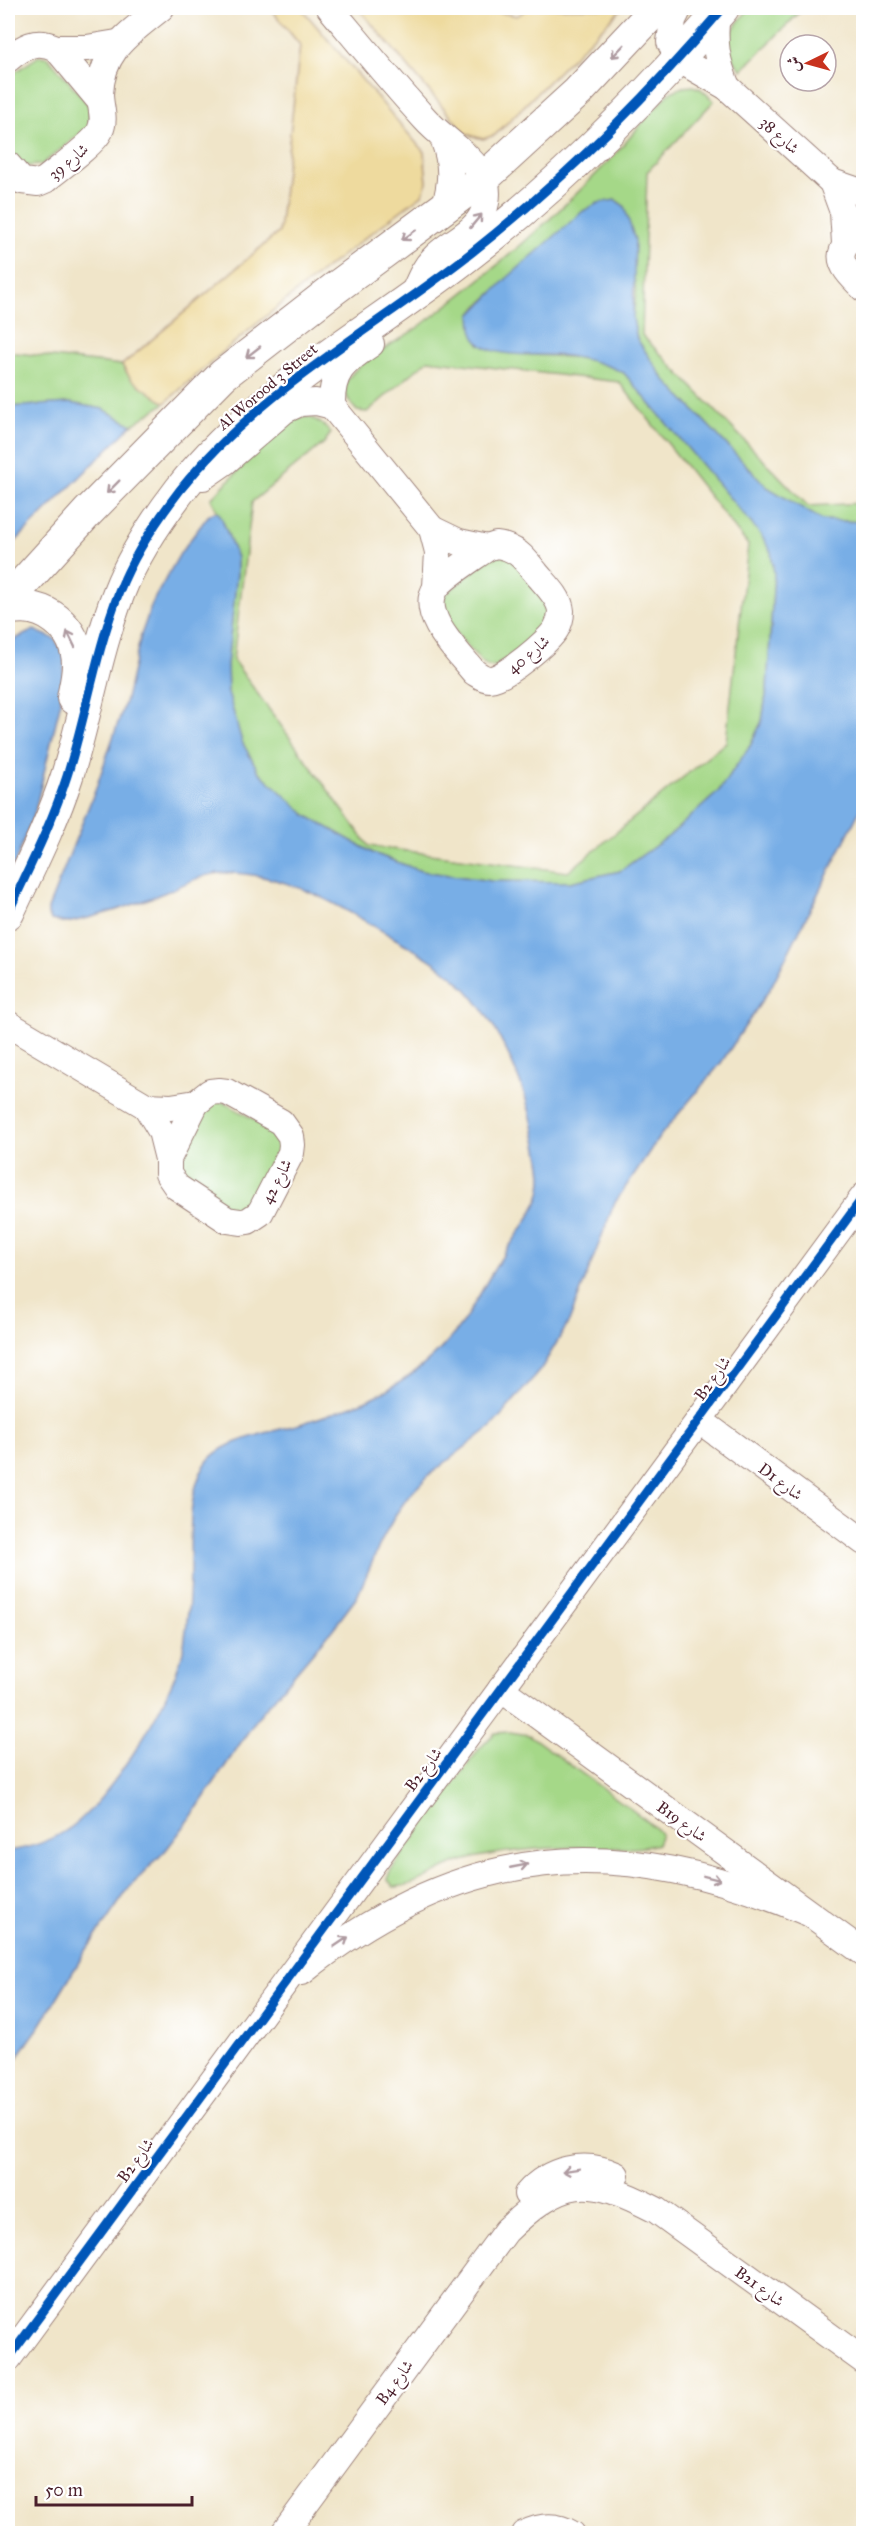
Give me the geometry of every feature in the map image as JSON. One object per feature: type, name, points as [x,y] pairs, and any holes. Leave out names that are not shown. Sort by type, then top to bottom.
[{"type":"street","name":"شارع 39","points":[[8,165],[22,181],[38,183],[45,180],[97,136],[104,115],[100,101],[104,69],[117,43],[161,8]]},
{"type":"street","points":[[180,491],[226,461],[285,410],[300,404],[316,402],[332,406],[334,379],[340,368],[390,327],[413,295],[417,281],[434,257],[473,226],[481,216],[486,203],[487,189],[484,178],[459,148],[443,138],[330,8]]},
{"type":"street","name":"Al Worood 3 Street","points":[[8,600],[88,512],[223,375],[484,178],[578,92],[657,8]]},
{"type":"street","points":[[678,59],[670,42],[673,20],[679,8]]},
{"type":"street","points":[[720,11],[714,34],[716,55],[727,87]]},
{"type":"street","name":"Al Worood 3 Street","points":[[8,913],[66,780],[119,591],[147,539],[180,491],[214,451],[284,389],[346,340],[470,254],[567,171],[678,59],[720,11]]},
{"type":"street","name":"شارع 39","points":[[8,60],[29,45],[43,43],[56,48],[87,48],[117,43]]},
{"type":"street","points":[[56,48],[100,101]]},
{"type":"street","name":"شارع 38","points":[[678,59],[727,87],[832,182],[864,193]]},
{"type":"street","points":[[443,138],[450,155],[452,174],[444,209]]},
{"type":"street","name":"شارع 38","points":[[832,182],[843,212],[845,243],[841,254],[843,267],[864,289]]},
{"type":"street","points":[[845,243],[864,223]]},
{"type":"street","name":"شارع 40","points":[[332,406],[432,529],[438,552],[436,587],[431,604],[436,624],[474,672],[490,679],[501,677],[552,635],[560,620],[561,610],[558,600],[521,554],[504,546],[487,548],[459,542],[432,529]]},
{"type":"street","points":[[436,587],[487,548]]},
{"type":"street","points":[[8,609],[19,606],[42,610],[61,622],[74,642],[78,664],[66,780]]},
{"type":"street","name":"شارع 42","points":[[8,1024],[146,1106],[161,1131],[168,1159],[168,1174],[177,1187],[227,1220],[248,1221],[260,1213],[291,1153],[291,1136],[281,1122],[227,1092],[210,1092],[196,1103],[171,1107],[146,1106]]},
{"type":"street","points":[[168,1159],[196,1103]]},
{"type":"street","name":"B2 شارع","points":[[8,2359],[864,1196]]},
{"type":"street","name":"D1 شارع","points":[[699,1420],[864,1542]]},
{"type":"street","name":"B19 شارع","points":[[501,1689],[864,1953]]},
{"type":"street","points":[[265,2007],[296,1977],[331,1949],[367,1925],[405,1904],[468,1878],[534,1863],[606,1860],[684,1871],[756,1892],[806,1912]]},
{"type":"street","name":"B21 شارع","points":[[506,2230],[515,2211],[533,2187],[554,2174],[570,2169],[589,2168],[617,2175],[643,2193],[656,2210],[864,2361]]},
{"type":"street","name":"B4 شارع","points":[[283,2534],[506,2230]]},
{"type":"street","points":[[524,2534],[535,2528],[550,2526],[572,2534]]},
{"type":"green space","points":[[750,8],[819,8],[803,9],[742,70],[734,61],[728,45],[737,23]]},
{"type":"green space","points":[[39,56],[48,57],[91,108],[92,124],[41,165],[26,166],[19,162],[8,147],[8,77]]},
{"type":"green space","points":[[693,86],[701,89],[714,101],[647,172],[642,335],[808,506],[863,503],[864,522],[822,520],[767,487],[664,379],[637,339],[633,319],[636,292],[624,206],[616,200],[598,203],[583,211],[478,306],[471,315],[479,344],[509,352],[588,359],[606,364],[624,373],[762,535],[771,552],[774,573],[767,689],[762,721],[750,746],[718,792],[669,836],[620,871],[570,882],[492,881],[421,871],[373,853],[307,816],[259,772],[242,742],[228,693],[227,665],[237,558],[225,526],[211,499],[284,423],[304,417],[315,419],[331,433],[324,443],[252,502],[233,660],[369,846],[568,872],[726,742],[748,545],[619,382],[428,360],[367,412],[357,411],[349,400],[345,388],[348,379],[362,364],[449,304],[542,226],[586,185],[671,92]]},
{"type":"green space","points":[[8,352],[122,365],[131,379],[165,403],[132,425],[103,409],[70,403],[8,407]]},
{"type":"green space","points":[[493,555],[508,555],[549,603],[547,627],[495,667],[487,666],[460,638],[447,621],[443,603],[446,594]]},
{"type":"green space","points":[[219,1100],[277,1132],[284,1146],[253,1206],[238,1212],[183,1181],[176,1158],[206,1107]]},
{"type":"green space","points":[[510,1732],[529,1735],[646,1820],[661,1834],[657,1844],[632,1848],[557,1848],[493,1854],[462,1861],[420,1880],[394,1887],[387,1879],[390,1871],[479,1749],[495,1733]]},
{"type":"sand","points":[[270,8],[301,8],[424,152],[427,182],[422,195],[291,296],[165,403],[131,379],[122,365],[279,232],[300,45]]},
{"type":"sand","points":[[358,8],[478,8],[517,16],[529,8],[622,8],[495,135],[483,139],[466,134]]},
{"type":"water","points":[[615,200],[624,206],[635,240],[633,319],[637,339],[664,379],[767,487],[822,520],[863,522],[863,804],[771,987],[721,1063],[660,1136],[614,1204],[569,1322],[541,1369],[492,1426],[428,1476],[408,1497],[380,1544],[357,1597],[258,1717],[189,1820],[166,1850],[129,1888],[85,1952],[40,2026],[8,2070],[8,1851],[53,1838],[84,1817],[120,1773],[155,1718],[179,1666],[184,1645],[189,1596],[190,1527],[193,1501],[199,1476],[205,1465],[212,1456],[236,1442],[294,1426],[371,1398],[404,1380],[426,1363],[446,1344],[463,1322],[500,1260],[530,1216],[538,1200],[542,1182],[539,1156],[524,1093],[499,1035],[477,1002],[449,973],[422,954],[337,905],[277,880],[255,875],[223,873],[206,875],[130,906],[67,923],[51,920],[48,909],[96,788],[126,699],[141,635],[153,601],[181,552],[208,516],[214,512],[219,513],[222,519],[237,558],[227,665],[228,693],[242,742],[259,772],[307,816],[373,853],[421,871],[492,881],[570,882],[620,871],[669,836],[718,792],[750,746],[762,721],[767,689],[774,573],[771,552],[761,535],[624,373],[604,364],[575,357],[520,355],[495,351],[485,348],[478,342],[472,329],[471,315],[506,279],[583,211],[598,203]]},
{"type":"water","points":[[70,403],[103,409],[132,425],[8,549],[8,407]]},
{"type":"water","points":[[34,630],[55,639],[65,659],[60,705],[35,811],[8,881],[8,645]]},
{"type":"cycle path","points":[[8,913],[61,794],[104,637],[119,592],[146,539],[180,490],[211,454],[281,391],[434,281],[538,197],[634,106],[723,8]]},
{"type":"cycle path","points":[[8,2359],[864,1196]]}]
